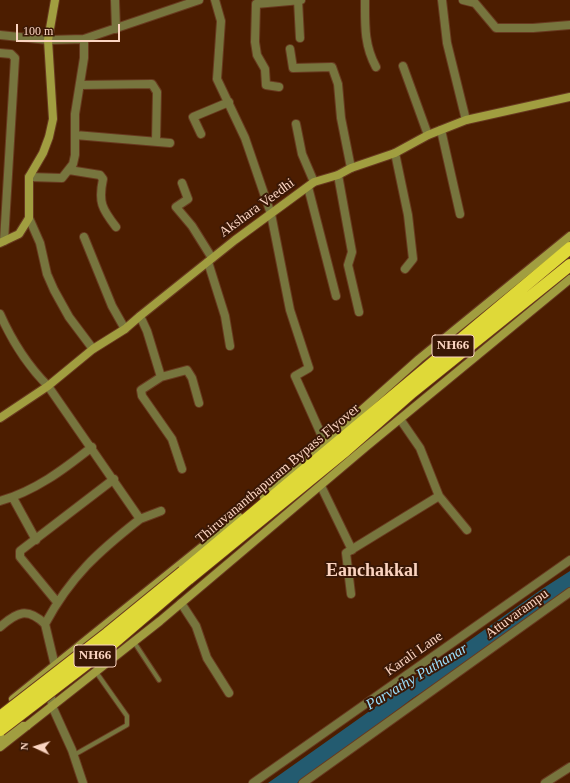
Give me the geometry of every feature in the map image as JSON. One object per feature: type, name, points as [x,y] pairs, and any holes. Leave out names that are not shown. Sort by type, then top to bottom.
[{"type":"highway","name":"Thiruvananthapuram Bypass Flyover","points":[[0,730],[112,644],[186,576],[570,248]]},
{"type":"highway","name":"Thiruvananthapuram Bypass Flyover","points":[[0,717],[107,634],[186,576],[346,450],[412,392],[570,265]]},
{"type":"street","points":[[55,0],[48,40],[52,127],[43,153],[29,177],[29,218],[40,243],[47,274],[54,290],[69,317],[93,349]]},
{"type":"street","points":[[114,0],[116,29]]},
{"type":"street","points":[[0,35],[48,40],[84,39],[116,29],[181,4],[198,0]]},
{"type":"street","points":[[215,0],[221,21],[217,79],[245,138],[271,214],[290,310],[309,368],[294,376],[325,443]]},
{"type":"street","points":[[298,0],[300,38]]},
{"type":"street","points":[[279,87],[266,85],[264,69],[257,55],[254,21],[256,4],[261,2],[301,0]]},
{"type":"street","points":[[365,0],[366,45],[376,67]]},
{"type":"street","points":[[442,0],[446,43],[466,120]]},
{"type":"street","points":[[463,0],[475,3],[496,28],[533,28],[570,24]]},
{"type":"street","points":[[29,177],[62,178],[69,170],[75,155],[75,114],[84,58],[84,39]]},
{"type":"street","points":[[290,49],[293,68],[332,67],[338,84],[341,118],[351,168]]},
{"type":"street","points":[[0,53],[11,54],[15,58],[2,242],[19,234],[29,218]]},
{"type":"street","points":[[403,66],[428,135]]},
{"type":"street","points":[[80,85],[152,84],[157,92],[156,141]]},
{"type":"street","name":"Akshara Veedhi","points":[[0,418],[48,386],[93,349],[125,329],[210,260],[311,185],[338,175],[351,168],[395,153],[428,135],[466,120],[570,97]]},
{"type":"street","points":[[201,134],[193,117],[229,102]]},
{"type":"street","points":[[296,124],[336,296]]},
{"type":"street","points":[[441,130],[460,214]]},
{"type":"street","points":[[75,135],[170,142]]},
{"type":"street","points":[[395,153],[408,215],[413,259],[406,269]]},
{"type":"street","points":[[69,170],[100,175],[103,179],[100,195],[103,211],[116,227]]},
{"type":"street","points":[[338,175],[352,252],[348,265],[359,312]]},
{"type":"street","points":[[182,183],[188,199],[176,207],[192,226],[210,260],[230,346]]},
{"type":"street","points":[[0,710],[257,503],[419,359],[570,236]]},
{"type":"street","points":[[84,237],[112,306],[125,329]]},
{"type":"street","points":[[0,747],[134,642],[570,279]]},
{"type":"street","points":[[0,314],[10,336],[31,368],[48,386],[66,414],[92,447],[140,519]]},
{"type":"street","points":[[140,316],[147,331],[161,377]]},
{"type":"street","points":[[182,469],[172,439],[142,396],[141,390],[161,377],[187,370],[192,378],[199,403]]},
{"type":"street","points":[[400,419],[420,448],[439,496],[467,530]]},
{"type":"street","points":[[0,501],[13,498],[31,490],[57,474],[92,447]]},
{"type":"street","points":[[57,602],[20,557],[22,549],[36,540],[114,479]]},
{"type":"street","points":[[321,486],[352,550]]},
{"type":"street","points":[[351,594],[346,553],[439,496]]},
{"type":"street","points":[[13,498],[36,540]]},
{"type":"street","points":[[45,624],[57,602],[83,568],[97,554],[140,519],[161,511]]},
{"type":"street","name":"Karali Lane","points":[[253,783],[570,560]]},
{"type":"street","name":"Attuvarampu","points":[[303,783],[570,592]]},
{"type":"street","points":[[181,603],[196,626],[206,658],[229,693]]},
{"type":"street","points":[[0,627],[13,616],[29,613],[37,616],[45,624],[56,665],[56,672],[63,683],[74,688]]},
{"type":"street","points":[[31,685],[43,686],[51,696],[52,706],[74,755],[83,783]]},
{"type":"street","points":[[0,739],[18,726],[27,726]]},
{"type":"street","points":[[545,783],[570,767]]},
{"type":"lane","points":[[134,642],[159,680]]},
{"type":"lane","points":[[74,755],[128,725],[127,716],[96,672]]},
{"type":"water","points":[[570,571],[570,593],[517,631],[413,698],[338,755],[297,783],[268,783],[542,589]]},
{"type":"district","name":"Eanchakkal","points":[[372,571]]},
{"type":"water label","name":"Parvathy Puthanar","points":[[417,677]]}]
